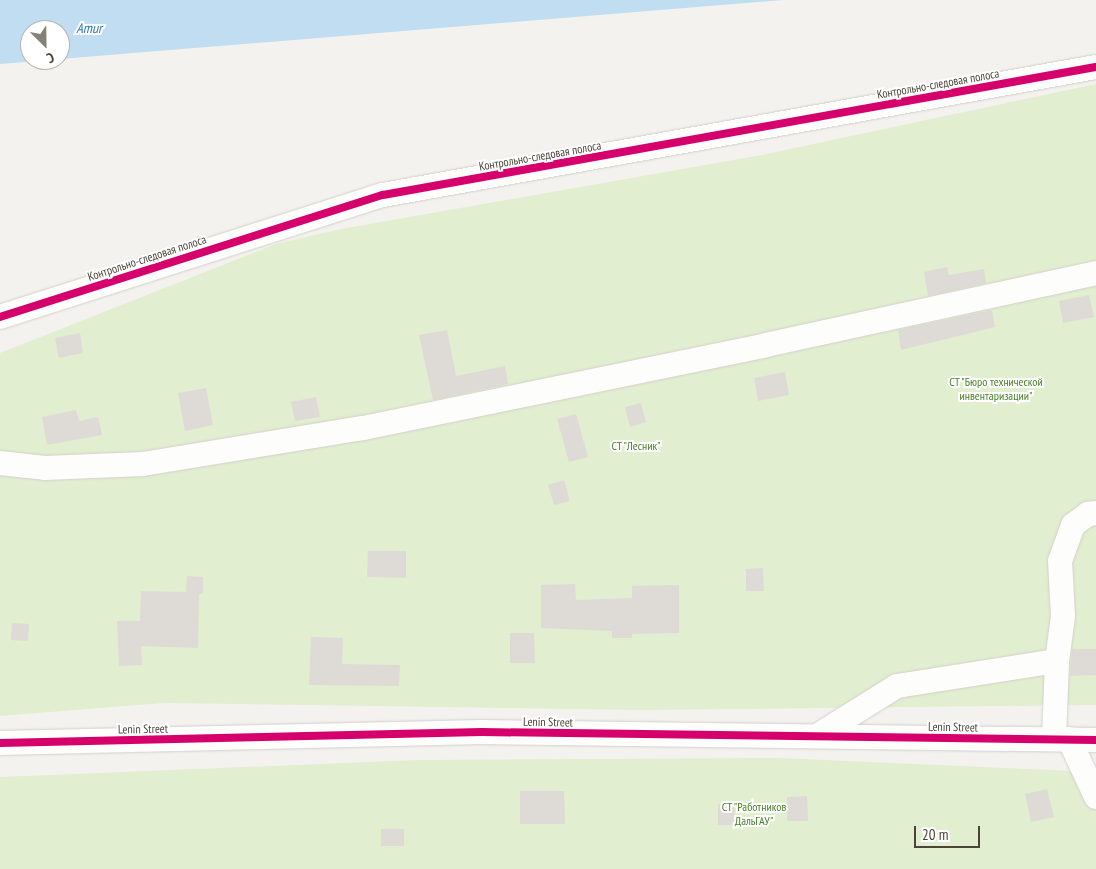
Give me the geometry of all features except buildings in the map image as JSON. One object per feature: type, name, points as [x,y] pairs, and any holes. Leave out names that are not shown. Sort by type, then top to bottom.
[{"type":"street","name":"Контрольно-следовая полоса","points":[[0,317],[383,195],[1096,67]]},
{"type":"street","points":[[0,463],[45,468],[143,464],[363,428],[766,346],[1096,273]]},
{"type":"street","points":[[1096,513],[1088,514],[1073,525],[1060,561],[1063,616],[1057,661],[1062,739],[1096,797]]},
{"type":"street","points":[[817,736],[897,686],[1057,661]]},
{"type":"street","name":"Lenin Street","points":[[0,743],[482,732],[1096,740]]},
{"type":"green space","name":"СТ \"Лесник\"","points":[[1096,84],[1096,705],[640,710],[163,703],[0,716],[0,353],[276,244],[341,229],[762,155]]},
{"type":"green space","name":"СТ \"Работников ДальГАУ\"","points":[[779,758],[1096,772],[1096,869],[0,869],[0,777],[419,760]]},
{"type":"water","name":"Amur","points":[[0,0],[783,0],[70,58],[70,20],[20,20],[20,62],[0,64]]},
{"type":"cycle path","points":[[0,317],[383,195],[1096,67]]},
{"type":"cycle path","points":[[0,743],[482,732],[1096,740]]},
{"type":"park label","name":"СТ \"Бюро технической инвентаризации\"","points":[[996,389]]}]
